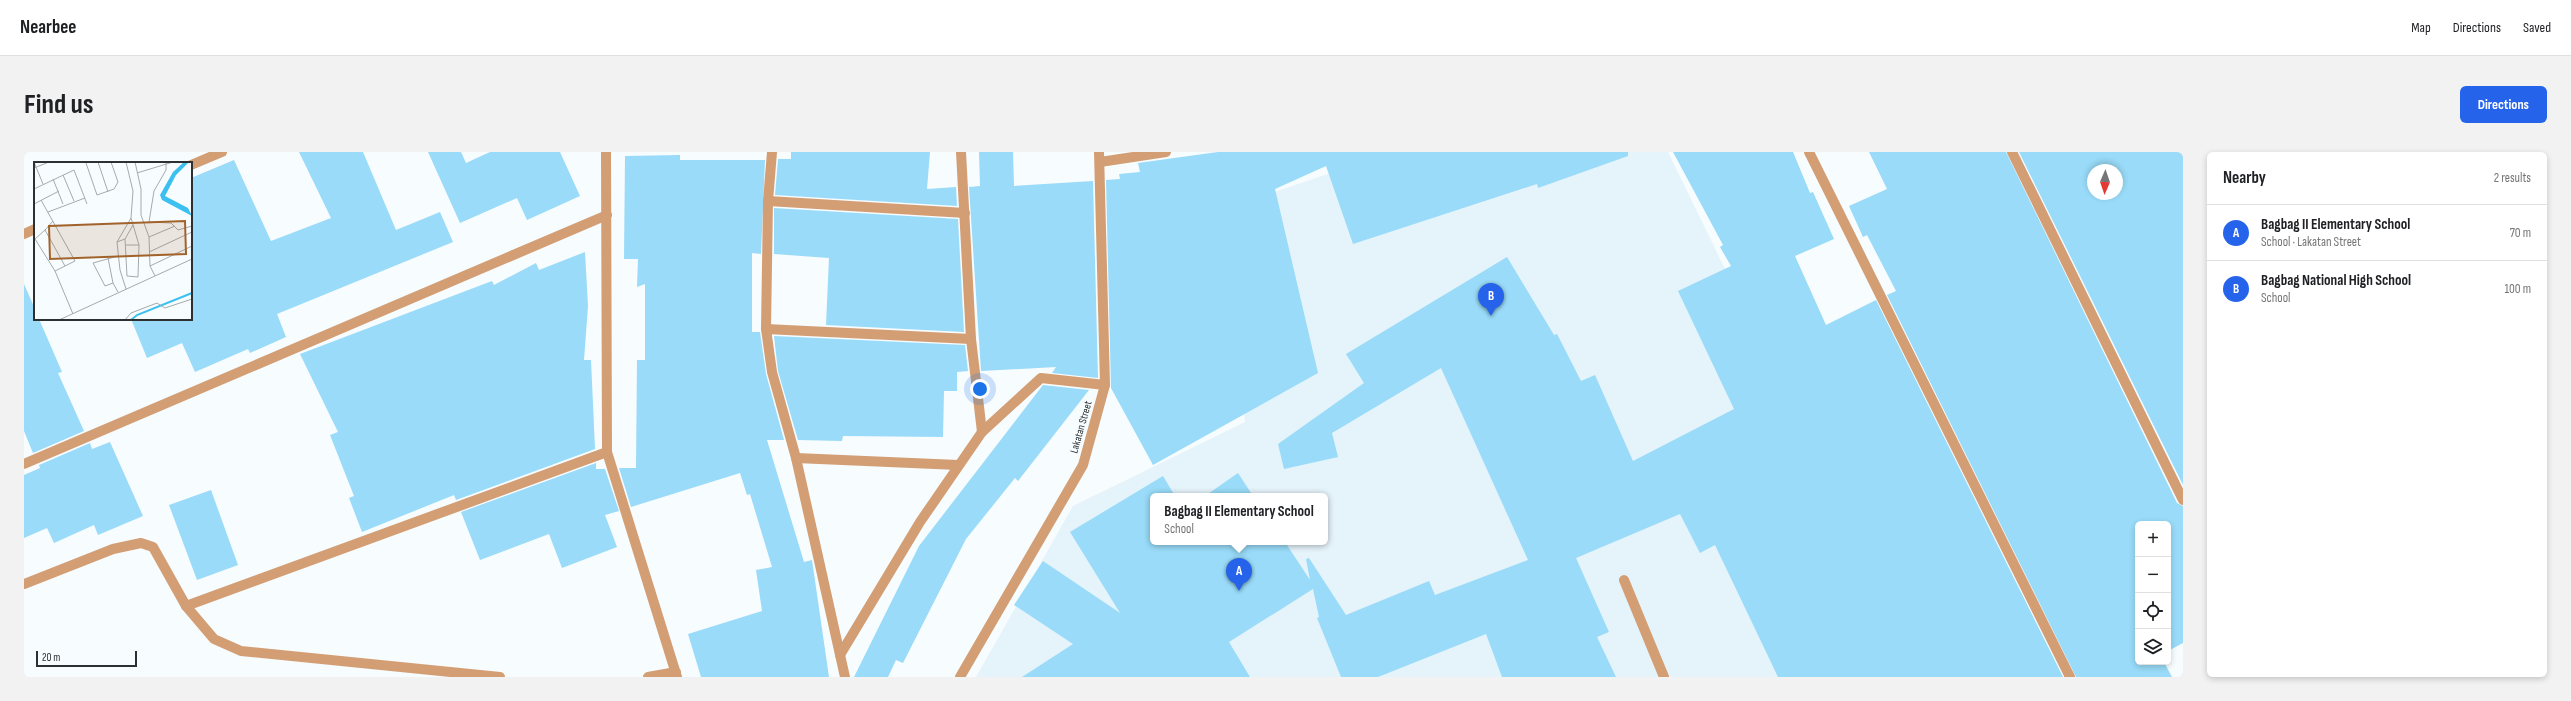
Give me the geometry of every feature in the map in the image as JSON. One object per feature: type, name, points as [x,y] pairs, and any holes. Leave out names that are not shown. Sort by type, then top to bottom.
[{"type":"street","points":[[192,165],[222,152]]},
{"type":"street","points":[[606,152],[607,452],[677,674],[648,677]]},
{"type":"street","points":[[772,152],[768,201],[766,329],[772,372],[796,458],[845,677]]},
{"type":"street","points":[[961,152],[971,339],[982,432]]},
{"type":"street","points":[[1100,157],[1166,152]]},
{"type":"street","points":[[1810,152],[2070,677]]},
{"type":"street","points":[[2012,152],[2183,500]]},
{"type":"street","name":"Lakatan Street","points":[[960,677],[1083,465],[1106,385],[1100,157]]},
{"type":"street","points":[[768,201],[965,213]]},
{"type":"street","points":[[24,464],[607,215]]},
{"type":"street","points":[[24,234],[34,230]]},
{"type":"street","points":[[766,329],[971,339]]},
{"type":"street","points":[[840,656],[920,522],[982,432],[1041,378],[1106,385]]},
{"type":"street","points":[[186,606],[607,452]]},
{"type":"street","points":[[796,458],[958,465]]},
{"type":"street","points":[[24,584],[113,549],[141,543],[153,547],[186,606],[214,639],[241,651],[500,677]]},
{"type":"street","points":[[1624,580],[1664,677]]},
{"type":"shaded area","points":[[1393,152],[1668,152],[1924,677],[976,677],[1073,506],[1245,422],[1224,209]]},
{"type":"building","points":[[299,152],[363,152],[396,230],[440,212],[453,242],[277,314],[286,337],[250,353],[248,349],[195,372],[182,343],[147,358],[131,320],[192,320],[192,178],[234,160],[271,241],[331,218]]},
{"type":"building","points":[[428,152],[461,152],[466,163],[490,152],[560,152],[580,196],[527,220],[517,198],[460,223]]},
{"type":"building","points":[[791,152],[930,152],[927,189],[956,187],[957,206],[775,195],[778,159],[791,159]]},
{"type":"building","points":[[979,152],[1013,152],[1014,186],[1093,181],[1098,378],[1052,373],[1056,367],[981,371],[969,187],[980,186]]},
{"type":"building","points":[[1218,152],[1628,152],[1628,156],[1538,188],[1537,184],[1353,244],[1326,166],[1275,189],[1318,373],[1153,465],[1111,388],[1106,180],[1120,179],[1119,174],[1140,172],[1138,163]]},
{"type":"building","points":[[1673,152],[1793,152],[1810,193],[1813,192],[1834,239],[1795,256],[1826,325],[1876,300],[2063,677],[1778,677],[1715,545],[1700,553],[1680,514],[1576,558],[1609,632],[1597,637],[1616,677],[1502,677],[1486,634],[1378,677],[1341,677],[1317,618],[1319,617],[1313,589],[1229,642],[1250,677],[1022,677],[1073,644],[1014,605],[1043,561],[1120,613],[1070,532],[1163,476],[1173,493],[1150,493],[1150,545],[1287,545],[1310,580],[1306,559],[1309,558],[1346,615],[1429,581],[1435,595],[1528,560],[1441,368],[1332,433],[1338,457],[1284,469],[1278,444],[1364,383],[1346,354],[1507,257],[1554,335],[1557,334],[1581,381],[1595,375],[1633,461],[1734,409],[1678,291],[1731,266],[1720,247],[1723,245]]},
{"type":"building","points":[[1869,152],[2006,152],[2177,503],[2183,506],[2183,643],[2171,649],[2171,521],[2135,521],[2135,665],[2166,665],[2172,677],[2076,677],[1887,295],[1896,291],[1867,235],[1863,237],[1849,206],[1887,189]]},
{"type":"building","points":[[2019,152],[2183,152],[2183,485]]},
{"type":"building","points":[[680,155],[680,160],[765,160],[761,254],[752,253],[752,332],[760,332],[766,374],[784,440],[767,440],[804,562],[812,560],[829,677],[701,677],[688,634],[762,611],[756,570],[772,567],[750,494],[747,495],[740,473],[631,507],[619,468],[636,468],[637,360],[645,360],[645,284],[637,287],[638,259],[624,259],[625,156]]},
{"type":"building","points":[[774,208],[958,219],[964,332],[826,325],[829,258],[774,254]]},
{"type":"building","points":[[585,252],[588,306],[584,360],[591,360],[595,449],[456,500],[454,495],[362,532],[349,498],[354,496],[330,435],[338,432],[300,354],[492,281],[494,285],[536,263],[539,270]]},
{"type":"building","points":[[24,284],[34,307],[34,320],[39,320],[62,372],[58,373],[84,431],[33,453],[24,431]]},
{"type":"building","points":[[774,336],[965,345],[968,371],[957,372],[957,391],[944,391],[943,437],[843,436],[842,441],[798,440],[778,371]]},
{"type":"building","points":[[1043,385],[1089,390],[1018,481],[1015,478],[966,539],[903,663],[896,660],[888,677],[854,677],[919,546]]},
{"type":"building","points":[[110,442],[143,516],[98,535],[94,525],[54,543],[47,528],[24,538],[24,475],[40,468],[39,465],[90,443],[92,449]]},
{"type":"building","points":[[596,463],[596,469],[605,469],[619,511],[605,515],[617,547],[562,568],[549,534],[480,560],[461,512]]},
{"type":"building","points":[[1238,473],[1251,493],[1209,493]]},
{"type":"building","points":[[211,490],[238,565],[197,580],[169,505]]},
{"type":"place","name":"Bagbag National High School","points":[[1491,316]]},
{"type":"place","name":"Bagbag II Elementary School","points":[[1239,591]]}]
